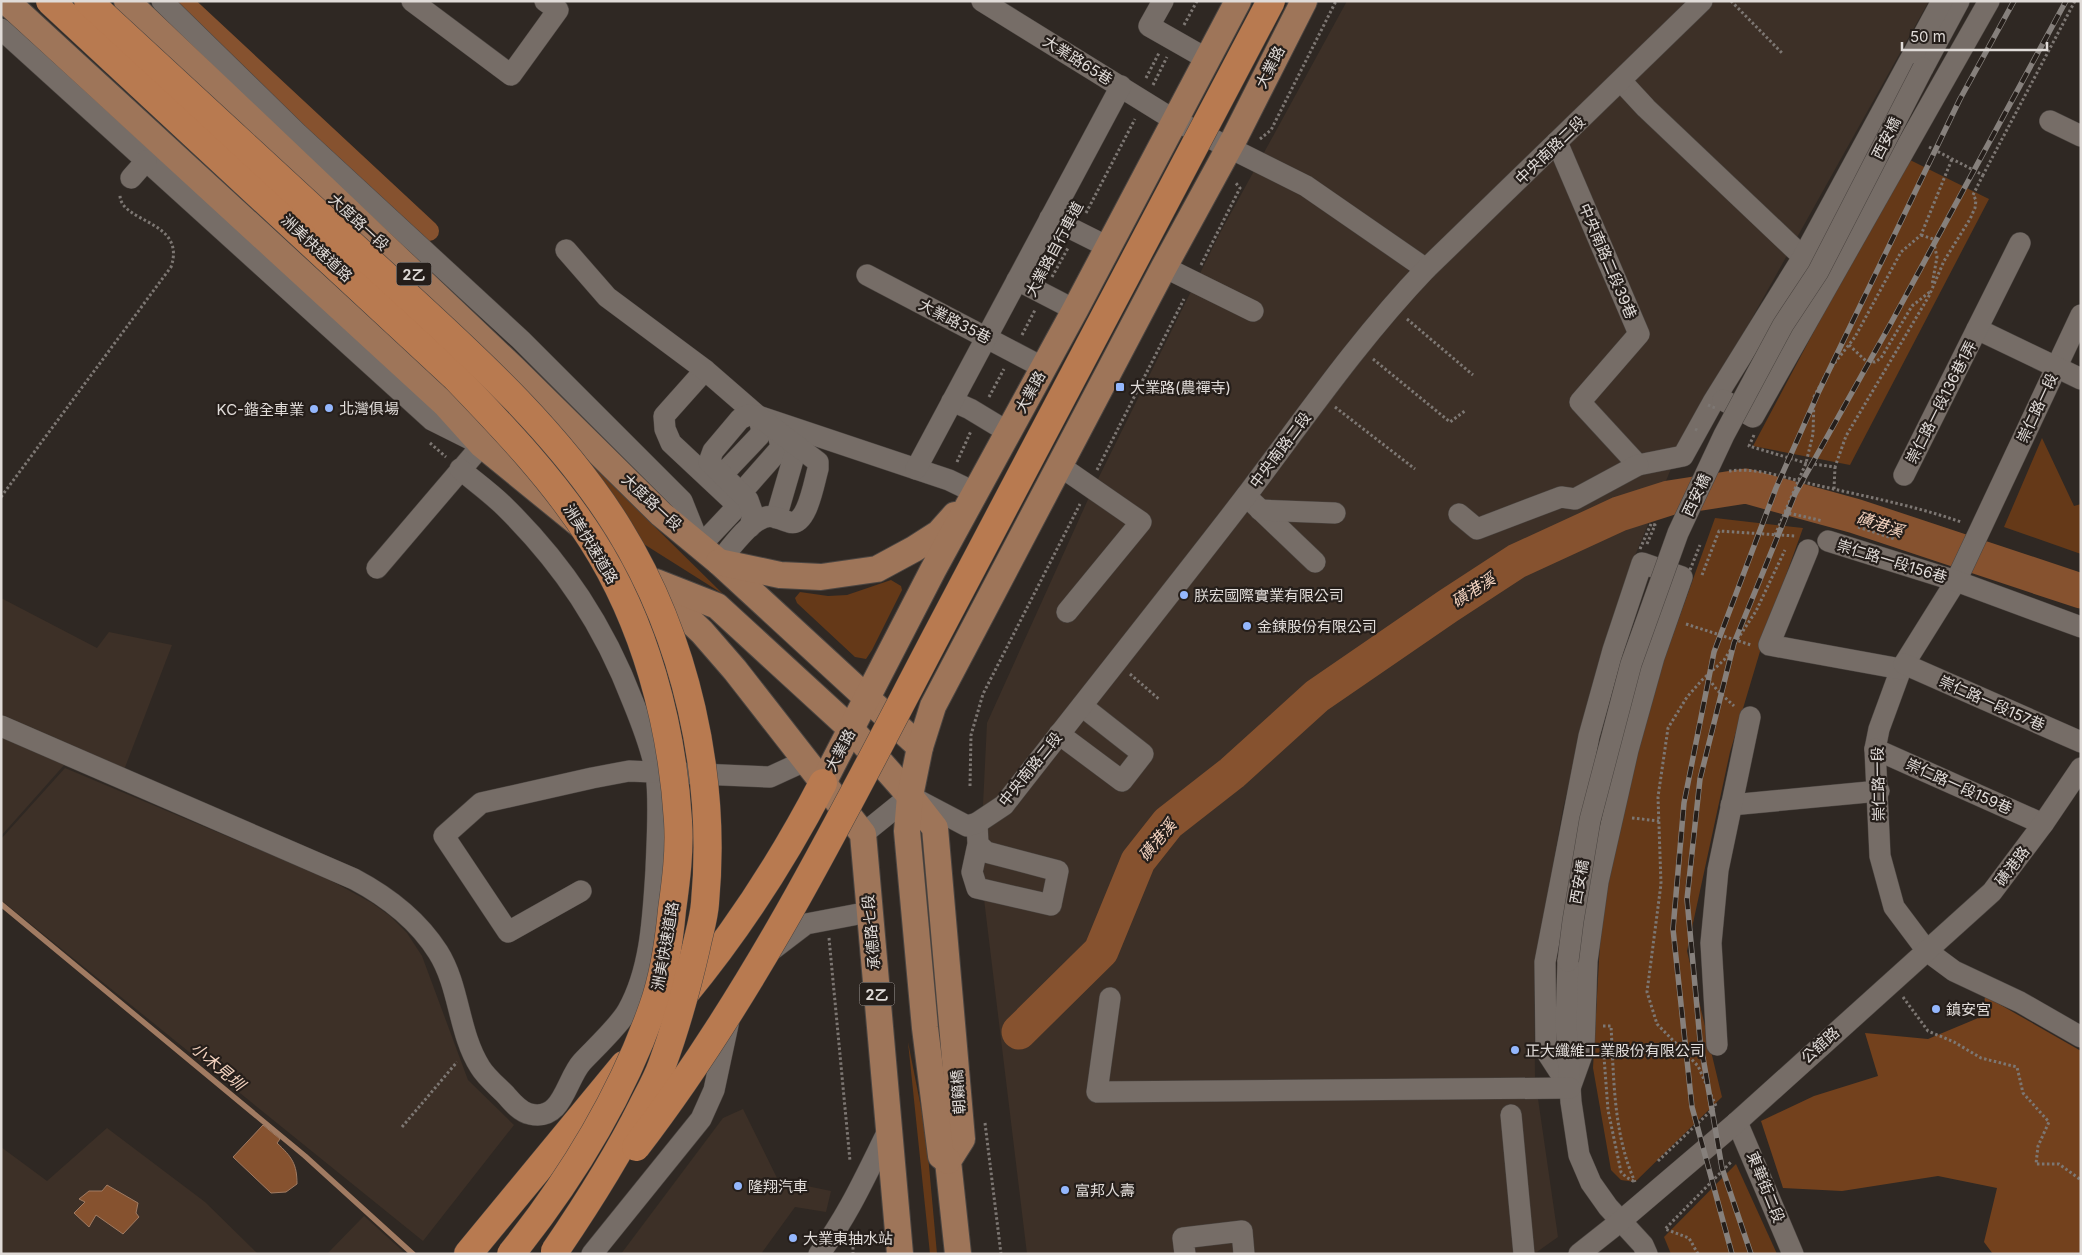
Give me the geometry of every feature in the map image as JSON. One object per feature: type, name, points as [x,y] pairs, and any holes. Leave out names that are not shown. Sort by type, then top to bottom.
[{"type":"highway","name":"洲美快速道路","points":[[50,1],[456,378],[518,442],[560,493],[593,542],[622,595],[645,651],[663,713],[673,768],[678,823],[676,873],[669,941],[654,1004],[631,1066],[606,1115],[564,1183],[542,1215],[511,1254]]},
{"type":"highway","name":"洲美快速道路","points":[[88,1],[408,296],[515,398],[570,460],[618,527],[650,585],[678,654],[699,745],[707,822],[705,905],[688,986],[661,1068],[614,1160],[554,1252]]},
{"type":"highway","points":[[554,1252],[660,1115],[716,1032],[765,952],[841,818],[1271,1]]},
{"type":"highway","points":[[468,1254],[695,982],[736,927],[798,830],[823,783]]},
{"type":"main road","points":[[6,1],[438,398],[482,444],[644,577],[702,632],[807,760],[863,834]]},
{"type":"main road","name":"大度路一段","points":[[127,1],[514,369],[661,514],[709,554],[867,698]]},
{"type":"main road","name":"大業路","points":[[823,783],[933,570],[1044,368],[1238,1]]},
{"type":"main road","name":"大業路","points":[[920,747],[933,706],[1164,267],[1229,148],[1304,1]]},
{"type":"main road","points":[[709,554],[780,575],[821,577],[877,569],[939,533],[976,493]]},
{"type":"main road","points":[[644,577],[717,606],[851,729],[910,796]]},
{"type":"main road","name":"2乙","points":[[867,698],[920,747]]},
{"type":"main road","points":[[910,796],[920,747]]},
{"type":"main road","name":"朝籟橋","points":[[910,796],[935,828],[962,1139],[948,1161],[941,1156],[931,1080],[907,831],[910,796]]},
{"type":"main road","name":"承德路七段","points":[[863,834],[889,1143]]},
{"type":"main road","name":"2乙","points":[[889,1143],[899,1248]]},
{"type":"main road","points":[[948,1161],[958,1254]]},
{"type":"street","name":"大度路一段","points":[[162,1],[298,134],[522,340],[682,501],[709,554]]},
{"type":"street","points":[[412,1],[511,74],[558,10],[545,1]]},
{"type":"street","name":"大業路65巷","points":[[982,1],[1174,120],[1306,186],[1426,269]]},
{"type":"street","points":[[1163,1],[1149,26],[1169,44],[1208,59]]},
{"type":"street","name":"中央南路二段","points":[[910,796],[967,826],[977,834],[1004,805],[1116,662],[1253,503],[1320,396],[1391,306],[1426,269],[1702,1]]},
{"type":"street","points":[[1459,514],[1478,529],[1561,497],[1575,499],[1638,465],[1683,456],[1802,258],[1942,1]]},
{"type":"street","name":"西安橋","points":[[1648,1254],[1622,1220],[1608,1207],[1591,1183],[1579,1155],[1570,1088],[1566,1024],[1568,961],[1590,820],[1631,664],[1678,534],[1724,435],[1783,325],[1818,272],[1959,1]]},
{"type":"street","points":[[1714,403],[1753,418],[1989,1]]},
{"type":"street","points":[[1,28],[146,162],[432,420],[482,444],[376,568]]},
{"type":"street","points":[[1621,81],[1646,108],[1802,258]]},
{"type":"street","points":[[916,469],[1120,86]]},
{"type":"street","points":[[2050,121],[2081,136]]},
{"type":"street","name":"中央南路二段39巷","points":[[1557,142],[1639,334],[1580,402],[1638,465]]},
{"type":"street","points":[[131,178],[146,162]]},
{"type":"street","points":[[1050,218],[1108,248]]},
{"type":"street","name":"崇仁路一段136巷1弄","points":[[1904,475],[2020,243]]},
{"type":"street","points":[[566,250],[607,297],[706,370],[758,416],[818,462],[818,469],[804,515],[798,521],[792,523],[770,516],[760,518],[750,527],[709,554]]},
{"type":"street","points":[[1164,267],[1253,310]]},
{"type":"street","name":"大業路35巷","points":[[867,275],[1044,368]]},
{"type":"street","points":[[1017,280],[1075,310]]},
{"type":"street","name":"崇仁路一段","points":[[1927,951],[1894,907],[1880,856],[1876,749],[1879,729],[1903,667],[1960,573],[2081,315]]},
{"type":"street","points":[[1977,329],[2080,381]]},
{"type":"street","points":[[706,370],[664,416],[665,429],[671,443],[734,502],[732,511],[709,554]]},
{"type":"street","points":[[952,401],[1008,432]]},
{"type":"street","points":[[750,527],[753,514],[748,500],[709,462],[712,451],[740,419],[748,415],[758,416],[949,480],[976,493]]},
{"type":"street","points":[[741,493],[781,446],[777,431]]},
{"type":"street","points":[[1060,466],[1141,522],[1068,612]]},
{"type":"street","points":[[1,726],[354,878],[379,892],[398,906],[420,928],[438,952],[451,978],[470,1047],[480,1068],[517,1106],[528,1114],[539,1115],[550,1112],[558,1105],[566,1092],[576,1069],[627,1012],[644,973],[654,911],[657,838],[656,773],[643,726],[625,679],[609,644],[581,596],[545,549],[503,506],[460,469]]},
{"type":"street","points":[[1253,503],[1335,513]]},
{"type":"street","points":[[1253,503],[1315,562]]},
{"type":"street","name":"崇仁路一段156巷","points":[[1822,533],[1960,573],[2081,627]]},
{"type":"street","points":[[1769,645],[1799,540]]},
{"type":"street","points":[[1642,563],[1682,577],[1654,657],[1628,750],[1598,882],[1587,961],[1584,1049],[1570,1088],[1546,1051],[1545,962],[1589,736],[1613,650],[1642,563]]},
{"type":"street","name":"崇仁路一段157巷","points":[[1769,645],[1903,667],[2081,742]]},
{"type":"street","points":[[1059,734],[1122,782],[1143,754],[1082,706]]},
{"type":"street","points":[[1717,1045],[1711,943],[1718,870],[1750,717]]},
{"type":"street","name":"崇仁路一段159巷","points":[[1876,749],[2043,824]]},
{"type":"street","points":[[581,891],[508,932],[444,836],[482,803],[629,771],[770,777],[807,760]]},
{"type":"street","name":"磺港路","points":[[1927,951],[1992,892],[2043,824],[2081,768]]},
{"type":"street","points":[[1731,805],[1879,791]]},
{"type":"street","points":[[863,834],[910,796]]},
{"type":"street","points":[[592,1254],[701,1119],[714,1090],[736,989],[761,959],[806,924],[869,912]]},
{"type":"street","points":[[1927,951],[1954,971],[2020,1002],[2081,1037]]},
{"type":"street","name":"公舘路","points":[[1579,1254],[1737,1122],[1927,951]]},
{"type":"street","points":[[1110,998],[1097,1092],[1570,1088]]},
{"type":"street","points":[[1511,1114],[1524,1254]]},
{"type":"street","name":"東華街二段","points":[[1737,1122],[1793,1254]]},
{"type":"street","points":[[819,1254],[834,1234],[889,1143]]},
{"type":"street","points":[[1185,1254],[1183,1238],[1242,1231],[1244,1254]]},
{"type":"path","name":"大業路自行車道","points":[[949,480],[962,449],[1144,101],[1169,44],[1197,1]]},
{"type":"path","points":[[1258,141],[1271,130],[1336,1]]},
{"type":"path","points":[[1731,1],[1783,54]]},
{"type":"path","points":[[1834,489],[1835,467],[1846,436],[1931,291],[1944,262],[1975,208],[1976,200],[1973,196],[1983,175],[2076,1]]},
{"type":"path","points":[[1146,78],[1169,44]]},
{"type":"path","points":[[1775,535],[1806,464],[1812,434],[1814,396],[1826,374],[1855,337],[1901,252],[1921,235],[1952,159],[1983,175]]},
{"type":"path","points":[[1,497],[171,268],[175,256],[174,250],[163,232],[125,207],[120,201],[120,192],[131,178]]},
{"type":"path","points":[[1849,345],[1866,361],[1875,362],[1881,358],[1912,306],[1931,291],[1937,257],[1933,239],[1921,235]]},
{"type":"path","points":[[1391,306],[1473,375]]},
{"type":"path","points":[[1358,347],[1450,422],[1466,410]]},
{"type":"path","points":[[1320,396],[1415,469]]},
{"type":"path","points":[[1695,429],[1699,431]]},
{"type":"path","points":[[1806,464],[1835,467]]},
{"type":"path","points":[[1727,472],[1757,471],[1927,512],[1981,529]]},
{"type":"path","points":[[1784,512],[1823,521],[1822,533]]},
{"type":"path","points":[[1640,549],[1650,524],[1655,525],[1646,547]]},
{"type":"path","points":[[1700,579],[1719,531],[1775,535],[1799,540]]},
{"type":"path","points":[[1690,570],[1700,546]]},
{"type":"path","points":[[1656,1163],[1716,1106],[1698,1066],[1657,1024],[1647,992],[1660,884],[1658,797],[1668,728],[1687,697],[1706,675],[1724,660],[1756,611],[1787,548]]},
{"type":"path","points":[[1683,623],[1754,646],[1769,645]]},
{"type":"path","points":[[1116,662],[1160,700]]},
{"type":"path","points":[[1706,675],[1728,702],[1750,717]]},
{"type":"path","points":[[1628,822],[1629,818],[1659,821]]},
{"type":"path","points":[[832,966],[850,1162]]},
{"type":"path","points":[[1894,980],[1904,1000],[1928,1031],[1954,1042],[1981,1058],[2017,1067],[2023,1093],[2049,1122],[2038,1146],[2036,1164],[2059,1164],[2081,1180]]},
{"type":"path","points":[[1602,1018],[1602,1036]]},
{"type":"path","points":[[1601,1026],[1611,1026],[1616,1110],[1628,1165],[1635,1182]]},
{"type":"path","points":[[402,1127],[470,1047]]},
{"type":"path","points":[[1604,1054],[1608,1110],[1622,1172],[1626,1178],[1635,1182]]},
{"type":"path","points":[[984,1114],[1000,1254]]},
{"type":"path","points":[[1698,1254],[1689,1238],[1665,1229],[1731,1162]]},
{"type":"path","points":[[1635,1182],[1642,1175]]},
{"type":"shaded area","points":[[1347,1],[1929,1],[1680,447],[1634,558],[1590,701],[1563,808],[1534,974],[1535,1078],[1558,1237],[1534,1254],[1027,1254],[980,866],[987,723],[1090,495],[1220,233]]},
{"type":"shaded area","points":[[1906,158],[1989,199],[1850,465],[1753,446]]},
{"type":"shaded area","points":[[2042,438],[2074,506],[2081,504],[2081,554],[2004,527]]},
{"type":"shaded area","points":[[589,462],[723,594],[639,541]]},
{"type":"shaded area","points":[[1715,518],[1803,528],[1767,628],[1730,752],[1687,951],[1722,1097],[1635,1182],[1621,1180],[1611,1170],[1593,1068],[1602,907],[1646,710]]},
{"type":"shaded area","points":[[891,580],[901,586],[902,590],[866,659],[855,657],[797,603],[795,598],[800,592],[828,596],[847,595]]},
{"type":"shaded area","points":[[1,598],[97,648],[109,632],[172,645],[119,783],[65,764],[1,836]]},
{"type":"shaded area","points":[[65,768],[328,879],[372,903],[390,916],[407,933],[422,956],[468,1080],[514,1125],[423,1241],[1,900],[1,839]]},
{"type":"shaded area","points":[[1985,996],[2081,1051],[2081,1254],[1993,1254],[1984,1242],[1997,1188],[1938,1176],[1842,1191],[1783,1188],[1761,1121],[1814,1096],[1878,1076],[1865,1033],[1928,1039],[1983,1016]]},
{"type":"shaded area","points":[[908,1042],[926,1133],[937,1254],[930,1254]]},
{"type":"shaded area","name":"隆翔汽車","points":[[743,1109],[778,1180],[831,1191],[826,1212],[795,1207],[761,1254],[621,1254],[723,1118]]},
{"type":"shaded area","points":[[263,1125],[280,1139],[277,1143],[290,1157],[295,1166],[297,1184],[286,1192],[271,1193],[233,1157]]},
{"type":"shaded area","points":[[107,1128],[205,1202],[258,1254],[1,1254],[1,1147],[47,1181]]},
{"type":"shaded area","points":[[1736,1164],[1777,1254],[1671,1254],[1664,1237]]},
{"type":"shaded area","points":[[107,1185],[138,1203],[136,1213],[139,1217],[123,1234],[96,1215],[89,1227],[74,1213],[85,1202],[79,1199],[89,1191],[102,1191]]},
{"type":"shaded area","points":[[364,1216],[406,1254],[327,1254]]},
{"type":"waterway","points":[[182,1],[429,231]]},
{"type":"waterway","name":"磺港溪","points":[[1019,1032],[1101,951],[1138,861],[1168,823],[1232,773],[1317,696],[1448,606],[1517,561],[1619,514],[1669,498],[1746,486],[1855,516],[2081,591]]},
{"type":"waterway","name":"小木見圳","points":[[1,904],[305,1156],[413,1254]]},
{"type":"railway","points":[[1732,1254],[1692,1107],[1673,929],[1684,803],[1714,652],[1776,488],[1819,391],[1960,99],[2014,1]]},
{"type":"railway","points":[[1751,1254],[1722,1168],[1700,1040],[1687,899],[1700,779],[1734,643],[1795,494],[1891,323],[2066,1]]},
{"type":"place","name":"大業路(農禪寺)","points":[[1120,387]]},
{"type":"place","name":"北灣俱場","points":[[329,408]]},
{"type":"place","name":"KC-鍇全車業","points":[[314,409]]},
{"type":"place","name":"朕宏國際實業有限公司","points":[[1184,595]]},
{"type":"place","name":"金鍊股份有限公司","points":[[1247,626]]},
{"type":"place","name":"鎮安宮","points":[[1936,1009]]},
{"type":"place","name":"正大纖維工業股份有限公司","points":[[1515,1050]]},
{"type":"place","name":"隆翔汽車","points":[[738,1186]]},
{"type":"place","name":"富邦人壽","points":[[1065,1190]]},
{"type":"place","name":"大業東抽水站","points":[[793,1238]]}]
